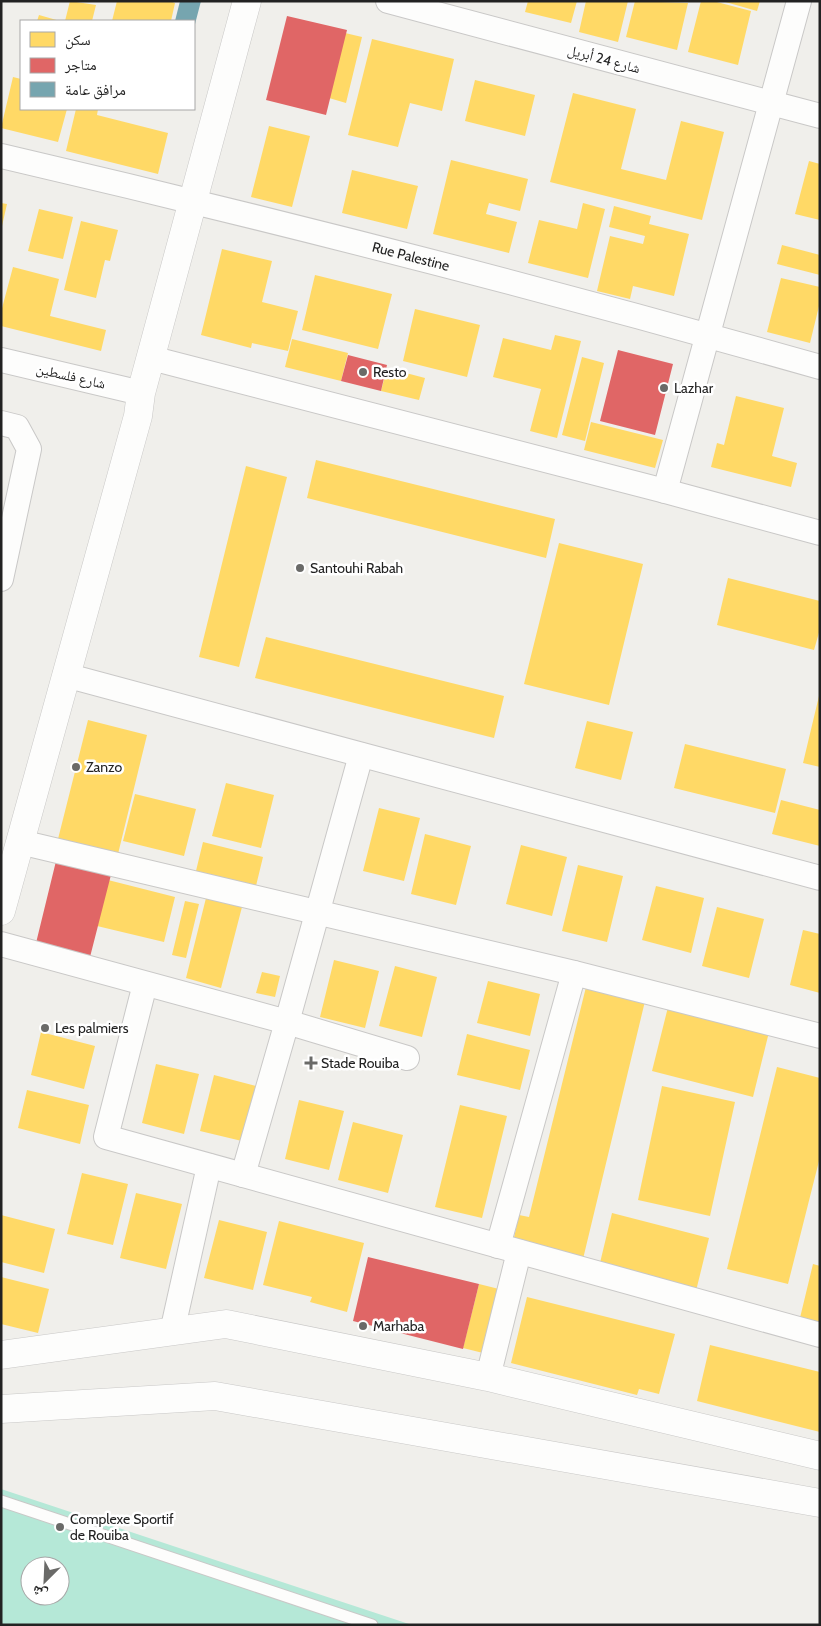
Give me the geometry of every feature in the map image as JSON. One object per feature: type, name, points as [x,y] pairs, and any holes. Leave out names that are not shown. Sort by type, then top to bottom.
[{"type":"street","points":[[1,911],[138,416],[141,393],[247,1]]},
{"type":"street","name":"شارع 24 أبريل","points":[[388,1],[820,116]]},
{"type":"street","points":[[665,491],[799,1]]},
{"type":"street","name":"Rue Palestine","points":[[1,156],[193,201],[708,335],[820,367]]},
{"type":"street","points":[[151,358],[820,533]]},
{"type":"street","name":"شارع فلسطين","points":[[1,360],[141,393]]},
{"type":"street","points":[[1,423],[17,427],[30,449],[1,579]]},
{"type":"street","points":[[65,675],[820,878]]},
{"type":"street","points":[[243,1175],[319,911],[361,755]]},
{"type":"street","points":[[20,842],[319,911],[574,973],[820,1036]]},
{"type":"street","points":[[1,944],[287,1022],[407,1058]]},
{"type":"street","points":[[488,1378],[508,1249],[574,973]]},
{"type":"street","points":[[145,984],[106,1137],[820,1335]]},
{"type":"street","points":[[172,1332],[209,1166]]},
{"type":"street","points":[[1,1355],[226,1324],[488,1378],[820,1456]]},
{"type":"street","points":[[1,1409],[215,1396],[820,1503]]},
{"type":"lane","points":[[1,1500],[372,1625]]},
{"type":"green space","name":"Complexe Sportif de Rouiba","points":[[1,1489],[412,1625],[1,1625]]},
{"type":"building: سكن","points":[[70,1],[96,5],[92,20],[65,20]]},
{"type":"building: سكن","points":[[117,1],[170,1],[175,3],[171,20],[112,20]]},
{"type":"building: سكن","points":[[528,1],[577,1],[571,23],[525,12]]},
{"type":"building: سكن","points":[[586,1],[628,1],[618,42],[579,32]]},
{"type":"building: سكن","points":[[635,1],[688,3],[677,50],[626,37]]},
{"type":"building: سكن","points":[[701,1],[713,1],[751,11],[738,65],[688,52]]},
{"type":"building: سكن","points":[[722,1],[760,1],[757,11]]},
{"type":"building: سكن","points":[[39,15],[56,20],[37,20]]},
{"type":"building: سكن","points":[[345,33],[362,37],[346,103],[329,98]]},
{"type":"building: سكن","points":[[372,39],[454,59],[442,111],[410,103],[398,147],[348,135]]},
{"type":"building: سكن","points":[[13,77],[20,79],[20,110],[67,110],[58,142],[1,128]]},
{"type":"building: سكن","points":[[475,80],[535,95],[525,136],[465,121]]},
{"type":"building: سكن","points":[[573,93],[636,109],[621,169],[666,180],[681,121],[724,132],[702,220],[550,182]]},
{"type":"building: سكن","points":[[76,110],[98,110],[97,115],[168,133],[158,174],[66,151]]},
{"type":"building: سكن","points":[[269,126],[310,136],[292,207],[251,197]]},
{"type":"building: سكن","points":[[451,160],[528,179],[520,211],[489,203],[486,214],[517,222],[509,253],[433,234]]},
{"type":"building: سكن","points":[[809,161],[820,164],[820,220],[795,214]]},
{"type":"building: سكن","points":[[352,170],[418,186],[407,229],[342,213]]},
{"type":"building: سكن","points":[[1,203],[7,204],[2,226],[1,226]]},
{"type":"building: سكن","points":[[583,203],[605,209],[588,278],[528,263],[539,220],[577,229]]},
{"type":"building: سكن","points":[[614,206],[651,216],[649,224],[689,234],[674,296],[633,286],[630,299],[597,291],[610,236],[643,244],[645,236],[609,227]]},
{"type":"building: سكن","points":[[39,209],[73,217],[63,259],[28,251]]},
{"type":"building: سكن","points":[[81,221],[118,230],[110,261],[105,260],[96,298],[64,290]]},
{"type":"building: سكن","points":[[782,245],[820,255],[820,275],[777,264]]},
{"type":"building: سكن","points":[[222,249],[272,261],[262,302],[298,311],[288,351],[252,343],[251,348],[201,335]]},
{"type":"building: سكن","points":[[13,267],[59,279],[50,316],[106,330],[101,351],[1,326],[1,312]]},
{"type":"building: سكن","points":[[315,275],[392,294],[378,349],[302,330]]},
{"type":"building: سكن","points":[[781,278],[820,287],[820,302],[810,343],[767,332]]},
{"type":"building: سكن","points":[[415,309],[480,325],[467,377],[403,361]]},
{"type":"building: سكن","points":[[555,335],[581,341],[557,438],[530,431],[541,389],[493,377],[503,338],[551,350]]},
{"type":"building: سكن","points":[[292,339],[348,353],[341,381],[285,367]]},
{"type":"building: سكن","points":[[582,357],[604,363],[585,441],[562,435]]},
{"type":"building: سكن","points":[[387,368],[425,378],[419,400],[381,391]]},
{"type":"building: سكن","points":[[736,396],[784,408],[772,456],[797,463],[791,487],[711,467],[717,443],[724,445]]},
{"type":"building: سكن","points":[[591,422],[663,440],[655,468],[584,450]]},
{"type":"building: سكن","points":[[316,460],[555,519],[546,558],[307,498]]},
{"type":"building: سكن","points":[[246,466],[287,477],[239,667],[199,657]]},
{"type":"building: سكن","points":[[559,543],[643,564],[609,705],[524,684]]},
{"type":"building: سكن","points":[[728,578],[820,601],[820,629],[814,650],[717,625]]},
{"type":"building: سكن","points":[[266,637],[504,696],[494,738],[255,678]]},
{"type":"building: سكن","points":[[820,696],[820,767],[803,763]]},
{"type":"building: سكن","points":[[88,720],[147,735],[118,854],[58,839]]},
{"type":"building: سكن","points":[[587,721],[633,732],[621,780],[575,768]]},
{"type":"building: سكن","points":[[685,744],[786,769],[775,813],[674,788]]},
{"type":"building: سكن","points":[[226,783],[274,795],[261,848],[212,836]]},
{"type":"building: سكن","points":[[135,794],[196,809],[184,856],[123,841]]},
{"type":"building: سكن","points":[[781,800],[820,810],[820,846],[772,834]]},
{"type":"building: سكن","points":[[379,808],[420,818],[404,881],[363,871]]},
{"type":"building: سكن","points":[[425,834],[471,846],[456,905],[411,894]]},
{"type":"building: سكن","points":[[203,842],[263,857],[255,890],[195,875]]},
{"type":"building: سكن","points":[[521,845],[567,857],[552,916],[506,904]]},
{"type":"building: سكن","points":[[578,865],[623,876],[607,942],[562,931]]},
{"type":"building: سكن","points":[[108,880],[175,897],[164,942],[97,926]]},
{"type":"building: سكن","points":[[656,886],[704,898],[691,953],[642,940]]},
{"type":"building: سكن","points":[[206,898],[242,907],[221,988],[186,978]]},
{"type":"building: سكن","points":[[185,901],[199,904],[186,958],[172,955]]},
{"type":"building: سكن","points":[[717,907],[764,919],[749,978],[702,966]]},
{"type":"building: سكن","points":[[803,930],[820,934],[820,993],[790,985]]},
{"type":"building: سكن","points":[[334,960],[379,971],[365,1028],[320,1017]]},
{"type":"building: سكن","points":[[395,966],[437,977],[422,1037],[379,1026]]},
{"type":"building: سكن","points":[[262,972],[280,976],[275,997],[256,993]]},
{"type":"building: سكن","points":[[488,981],[540,994],[530,1036],[477,1023]]},
{"type":"building: سكن","points":[[587,983],[646,997],[583,1259],[513,1242],[519,1215],[529,1217]]},
{"type":"building: سكن","points":[[668,1007],[769,1032],[753,1097],[652,1071]]},
{"type":"building: سكن","points":[[41,1032],[95,1046],[84,1089],[31,1075]]},
{"type":"building: سكن","points":[[467,1034],[530,1050],[520,1090],[457,1075]]},
{"type":"building: سكن","points":[[156,1064],[199,1074],[184,1134],[142,1123]]},
{"type":"building: سكن","points":[[777,1067],[820,1078],[820,1157],[788,1284],[727,1269]]},
{"type":"building: سكن","points":[[214,1075],[260,1087],[246,1142],[200,1131]]},
{"type":"building: سكن","points":[[662,1086],[735,1102],[710,1216],[638,1200]]},
{"type":"building: سكن","points":[[27,1090],[89,1105],[80,1144],[18,1128]]},
{"type":"building: سكن","points":[[299,1100],[344,1111],[329,1170],[285,1159]]},
{"type":"building: سكن","points":[[460,1105],[507,1116],[482,1218],[435,1207]]},
{"type":"building: سكن","points":[[353,1122],[403,1135],[388,1193],[338,1180]]},
{"type":"building: سكن","points":[[82,1173],[128,1184],[113,1245],[67,1234]]},
{"type":"building: سكن","points":[[136,1193],[182,1204],[166,1269],[120,1258]]},
{"type":"building: سكن","points":[[612,1213],[709,1238],[696,1291],[599,1267]]},
{"type":"building: سكن","points":[[1,1215],[55,1229],[44,1273],[1,1262]]},
{"type":"building: سكن","points":[[219,1220],[267,1232],[253,1290],[204,1278]]},
{"type":"building: سكن","points":[[279,1221],[364,1243],[347,1312],[310,1302],[312,1297],[263,1285]]},
{"type":"building: سكن","points":[[813,1264],[820,1266],[820,1327],[799,1322]]},
{"type":"building: سكن","points":[[1,1277],[49,1289],[38,1333],[1,1324]]},
{"type":"building: سكن","points":[[479,1284],[499,1289],[483,1353],[463,1348]]},
{"type":"building: سكن","points":[[527,1297],[675,1334],[659,1394],[639,1389],[637,1395],[511,1363]]},
{"type":"building: سكن","points":[[710,1345],[820,1372],[820,1432],[697,1401]]},
{"type":"building: متاجر","points":[[287,16],[347,30],[326,115],[266,100]]},
{"type":"building: متاجر","points":[[618,350],[673,364],[655,435],[600,421]]},
{"type":"building: متاجر","points":[[348,355],[387,365],[381,391],[341,381]]},
{"type":"building: متاجر","points":[[57,857],[112,871],[90,957],[36,943]]},
{"type":"building: متاجر","points":[[368,1257],[479,1284],[463,1349],[353,1321]]},
{"type":"building: مرافق عامة","points":[[180,1],[201,1],[195,24],[195,20],[175,20]]},
{"type":"place","name":"Resto","points":[[363,372]]},
{"type":"place","name":"Lazhar","points":[[664,388]]},
{"type":"place","name":"Santouhi Rabah","points":[[300,568]]},
{"type":"place","name":"Zanzo","points":[[76,767]]},
{"type":"place","name":"Les palmiers","points":[[45,1028]]},
{"type":"place","name":"Stade Rouiba","points":[[311,1063]]},
{"type":"place","name":"Marhaba","points":[[363,1326]]},
{"type":"place","name":"Complexe Sportif de Rouiba","points":[[60,1527]]}]
